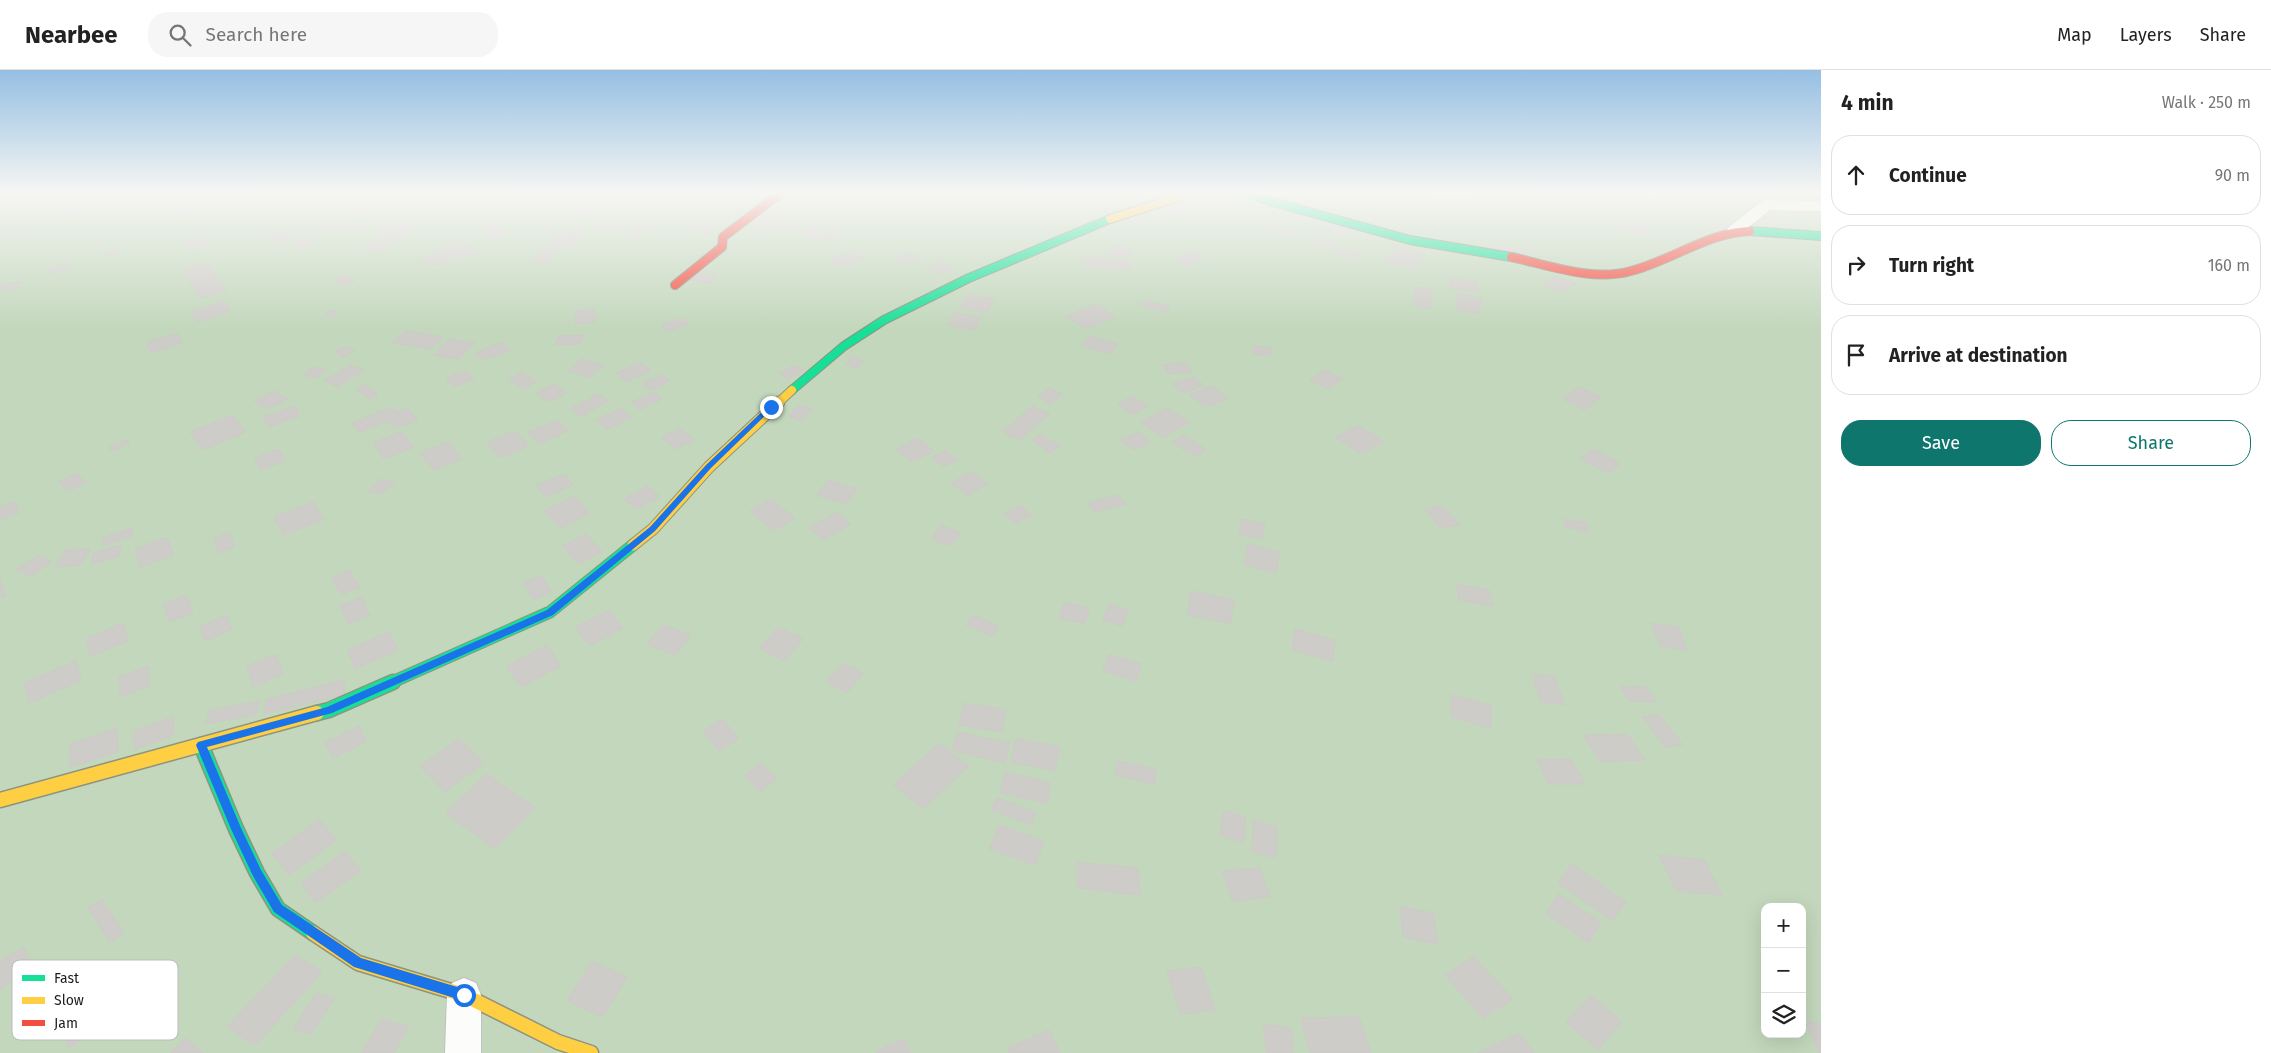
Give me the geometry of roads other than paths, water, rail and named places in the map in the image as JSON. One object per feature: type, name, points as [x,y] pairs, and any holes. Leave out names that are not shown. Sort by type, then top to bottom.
[{"type":"street","points":[[676,285],[722,247],[723,238]]},
{"type":"street","points":[[0,800],[329,710],[550,612],[653,529],[709,467],[757,420],[844,346],[884,320],[968,278],[1064,238]]},
{"type":"street","points":[[1402,238],[1601,275],[1631,271],[1713,238]]},
{"type":"street","points":[[201,745],[240,838],[257,873],[278,909],[358,963],[464,995],[527,1024],[558,1042],[591,1053]]},
{"type":"street","points":[[463,1053],[464,995]]}]
